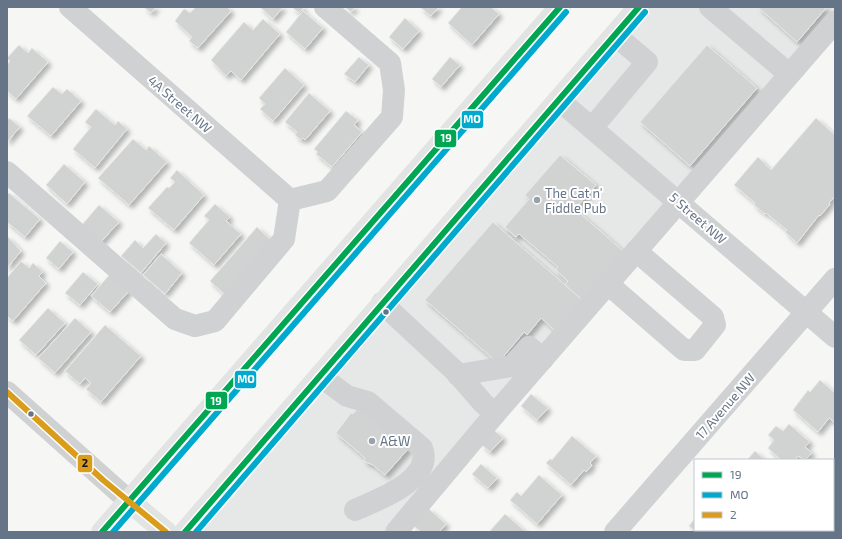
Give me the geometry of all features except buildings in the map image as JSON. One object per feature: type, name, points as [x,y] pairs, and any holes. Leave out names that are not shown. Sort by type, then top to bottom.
[{"type":"main road","points":[[102,532],[560,7]]},
{"type":"main road","points":[[185,532],[639,7]]},
{"type":"main road","points":[[129,501],[166,532]]},
{"type":"street","name":"4A Street NW","points":[[70,7],[290,200]]},
{"type":"street","points":[[7,172],[175,319],[195,326],[215,321],[284,239],[290,200],[327,191],[392,117],[394,90],[390,63],[325,7]]},
{"type":"street","points":[[710,7],[789,74]]},
{"type":"street","points":[[396,532],[495,414],[835,22]]},
{"type":"street","points":[[592,128],[647,62],[615,34]]},
{"type":"street","name":"5 Street NW","points":[[559,100],[680,202],[835,337]]},
{"type":"street","points":[[608,284],[684,350],[695,350],[715,325],[713,317],[636,251]]},
{"type":"street","name":"17 Avenue NW","points":[[615,532],[835,279]]},
{"type":"street","points":[[382,303],[458,375],[482,403],[495,414]]},
{"type":"street","points":[[458,375],[512,366],[529,347],[543,359]]},
{"type":"street","points":[[320,376],[347,396],[368,402],[422,448],[425,456],[422,467],[409,482],[392,493],[355,510]]},
{"type":"street","points":[[7,392],[129,501]]},
{"type":"shaded area","points":[[639,7],[835,7],[835,22],[396,532],[185,532]]},
{"type":"transit line","name":"19","points":[[102,532],[560,7]]},
{"type":"transit line","name":"19","points":[[185,532],[639,7]]},
{"type":"transit line","name":"MO","points":[[113,532],[566,12]]},
{"type":"transit line","name":"MO","points":[[196,532],[645,12]]},
{"type":"transit line","name":"2","points":[[7,392],[103,480],[166,532]]},
{"type":"place","name":"The Cat n' Fiddle Pub","points":[[537,200]]},
{"type":"place","name":"A&W","points":[[372,441]]}]
